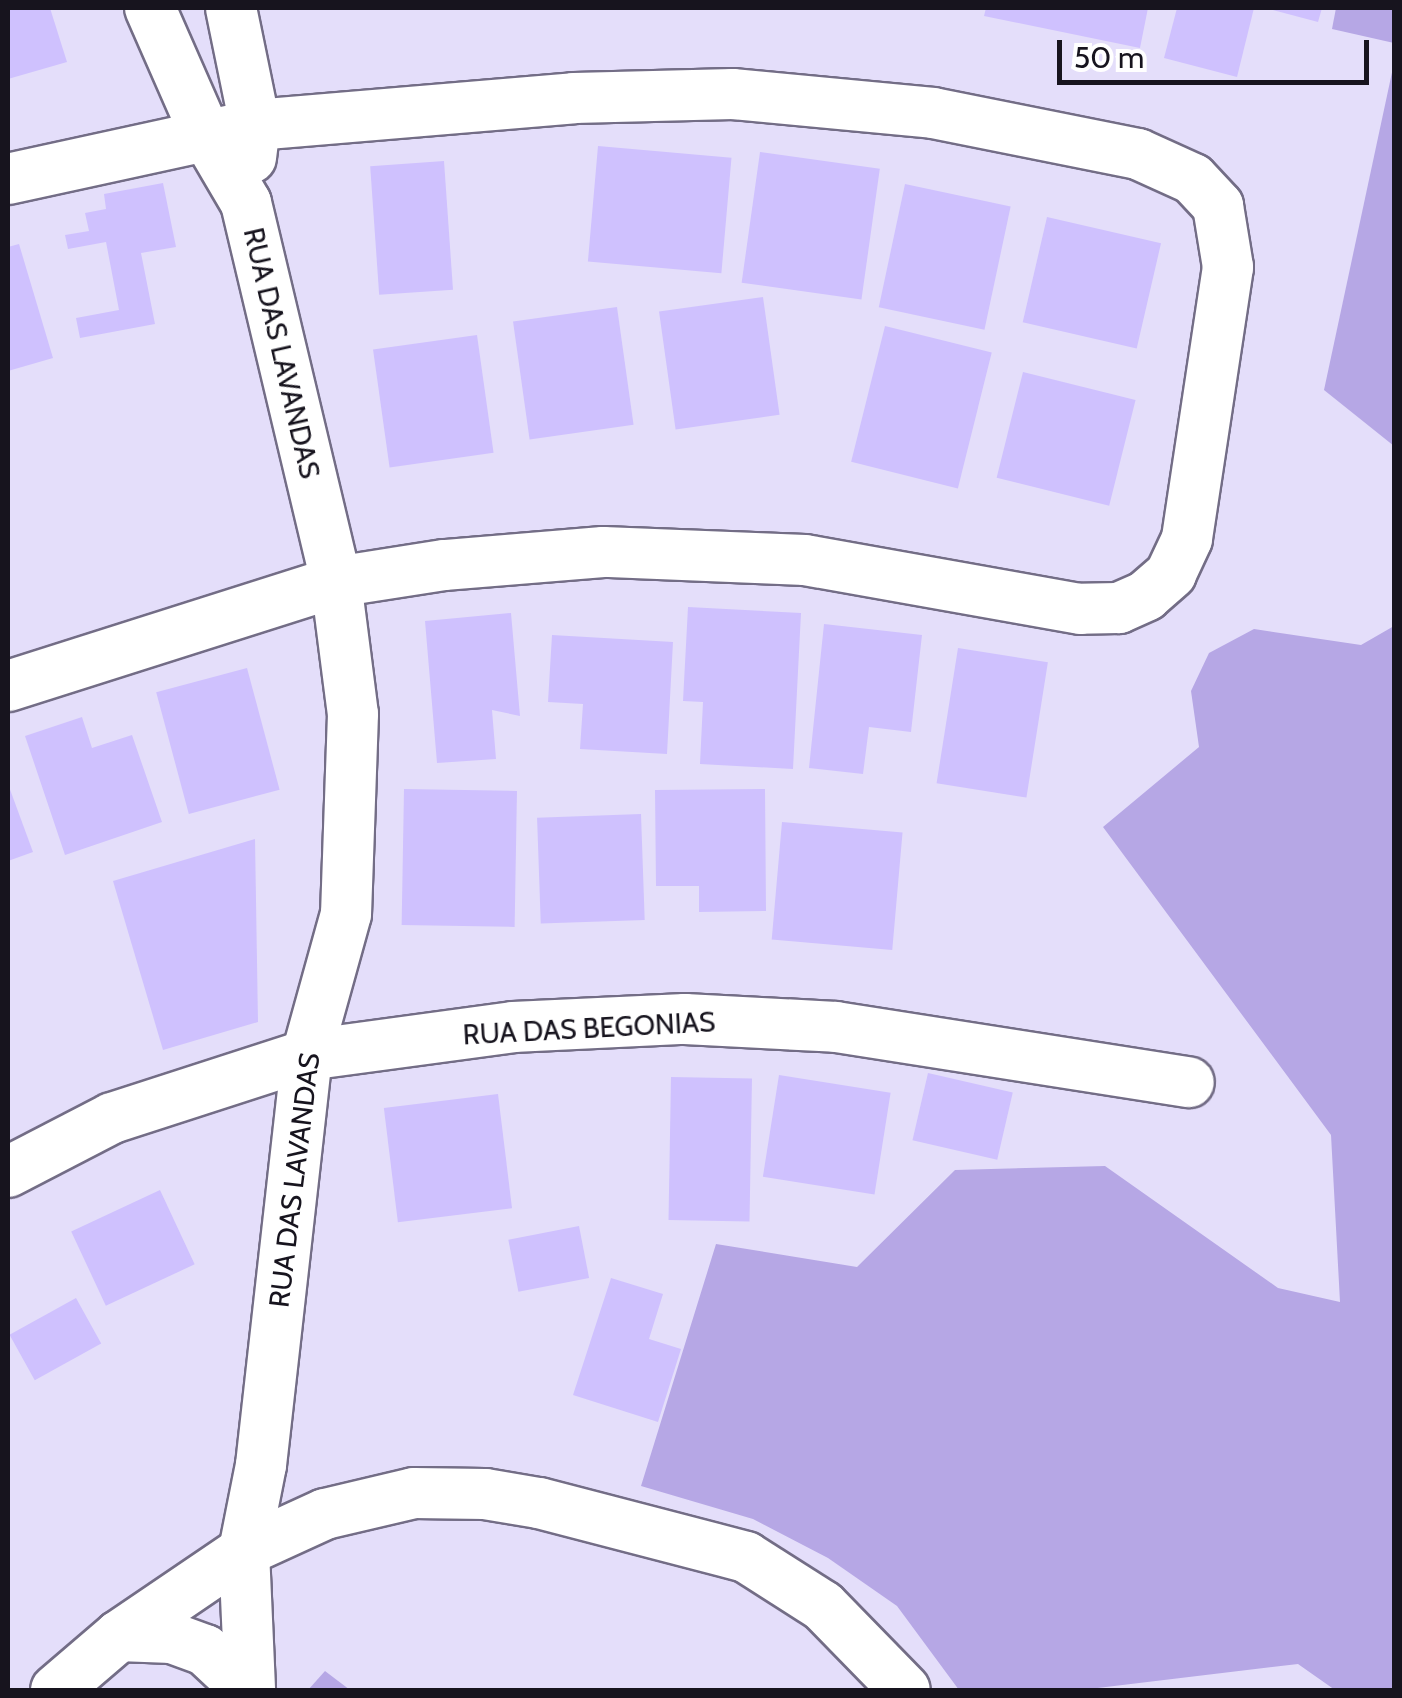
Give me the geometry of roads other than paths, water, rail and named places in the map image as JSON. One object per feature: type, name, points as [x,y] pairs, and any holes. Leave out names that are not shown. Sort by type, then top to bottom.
[{"type":"street","name":"RUA DAS LAVANDAS","points":[[150,8],[205,133],[246,203],[336,582],[353,714],[346,914],[307,1055],[261,1465],[244,1550],[249,1690]]},
{"type":"street","name":"RUA DAS LAVANDAS","points":[[231,8],[256,124],[246,203]]},
{"type":"street","points":[[8,179],[256,124],[574,98],[732,94],[933,114],[1138,154],[1193,179],[1218,206],[1226,232],[1228,267],[1186,539],[1171,574],[1146,596],[1119,608],[1080,609],[805,560],[603,552],[444,565],[336,582],[8,686]]},
{"type":"street","name":"RUA DAS BEGONIAS","points":[[8,1172],[112,1118],[307,1055],[513,1027],[684,1019],[836,1026],[1189,1082]]},
{"type":"street","points":[[56,1690],[119,1636],[244,1550],[325,1514],[414,1493],[485,1494],[539,1504],[746,1557],[824,1606],[906,1690]]},
{"type":"street","points":[[119,1636],[172,1638],[205,1650],[249,1690]]}]
